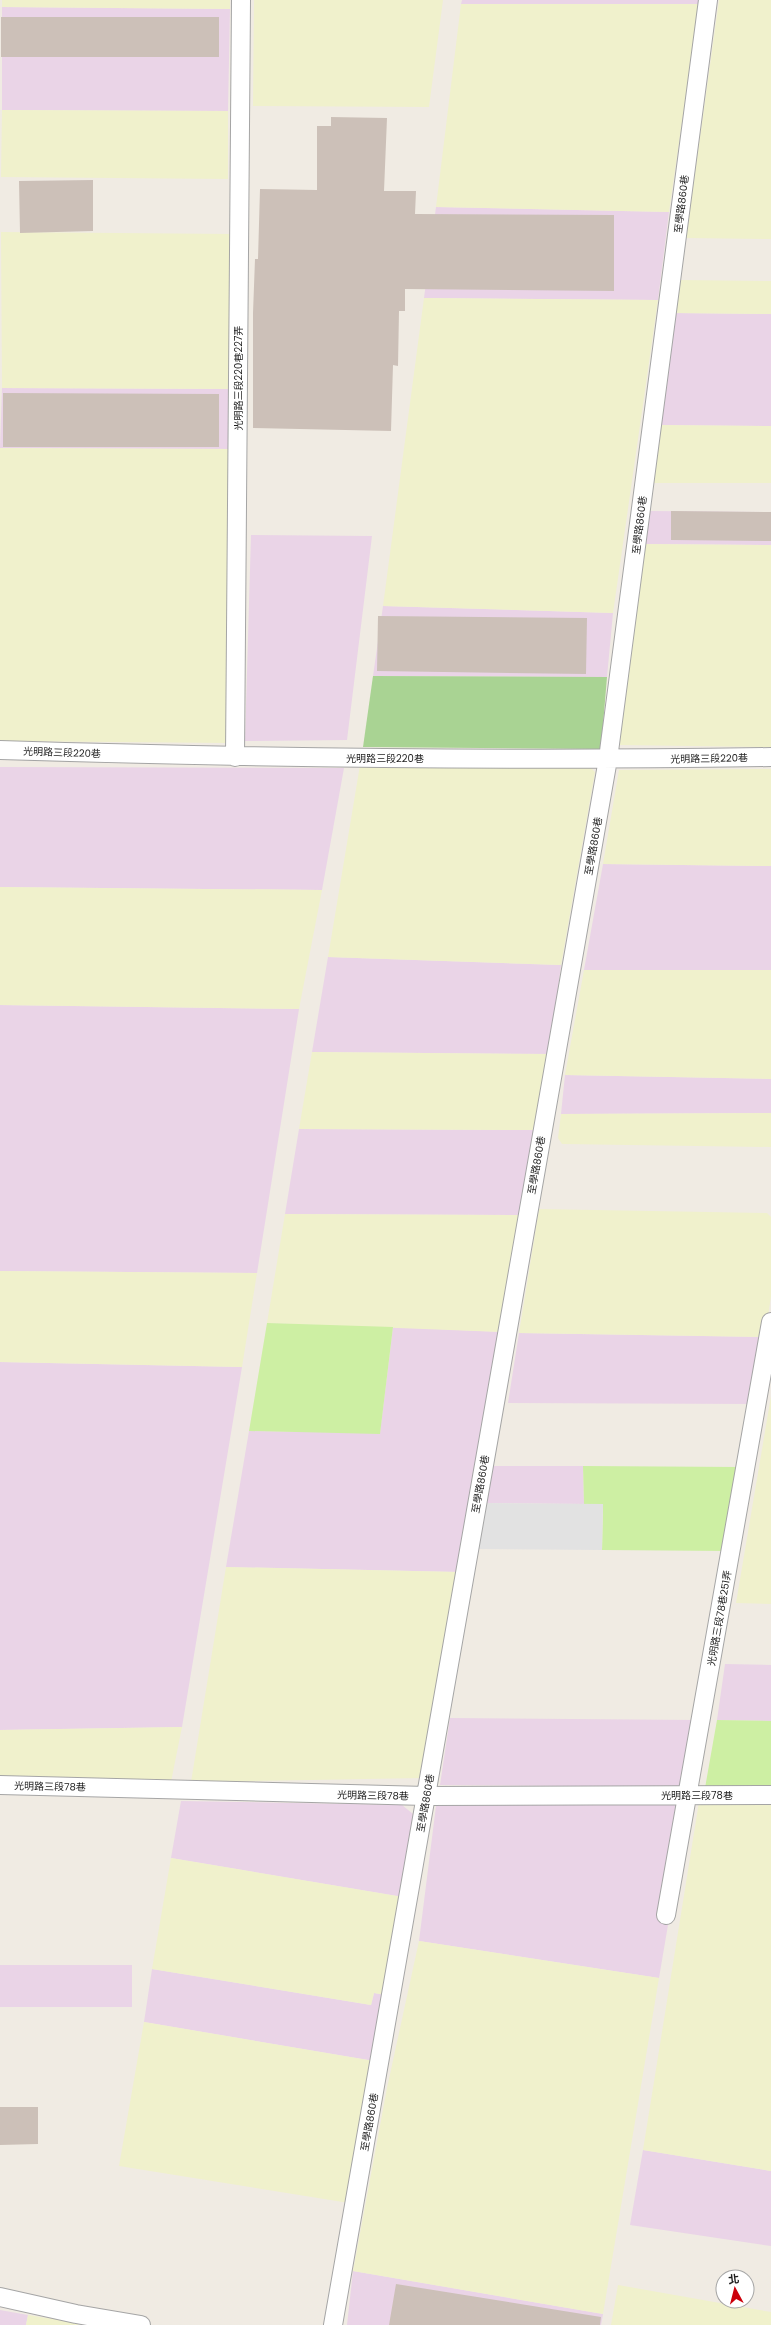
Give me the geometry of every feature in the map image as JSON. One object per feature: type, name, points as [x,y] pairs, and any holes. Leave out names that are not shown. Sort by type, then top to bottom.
[{"type":"street","name":"光明路三段220巷227弄","points":[[235,757],[241,0]]},
{"type":"street","name":"至學路860巷","points":[[333,2325],[608,759],[708,0]]},
{"type":"street","name":"光明路三段220巷","points":[[0,750],[235,757],[608,759],[771,757]]},
{"type":"street","name":"光明路三段78巷251弄","points":[[666,1915],[771,1322]]},
{"type":"street","name":"光明路三段78巷","points":[[0,1785],[426,1796],[771,1795]]},
{"type":"street","points":[[0,2297],[76,2314],[141,2325]]},
{"type":"shaded area","points":[[462,0],[700,0],[699,4],[461,4]]},
{"type":"shaded area","points":[[2,7],[230,9],[228,111],[2,110]]},
{"type":"shaded area","points":[[436,207],[669,212],[658,300],[424,298]]},
{"type":"shaded area","points":[[674,313],[771,314],[771,426],[661,425]]},
{"type":"shaded area","points":[[2,388],[229,389],[232,449],[0,448]]},
{"type":"shaded area","points":[[650,511],[771,512],[771,545],[643,544]]},
{"type":"shaded area","points":[[251,535],[372,536],[347,740],[245,741]]},
{"type":"shaded area","points":[[383,606],[613,613],[607,677],[373,676]]},
{"type":"shaded area","points":[[0,767],[344,768],[322,890],[0,887]]},
{"type":"shaded area","points":[[603,864],[771,866],[771,970],[584,970]]},
{"type":"shaded area","points":[[328,957],[561,965],[550,1054],[312,1052]]},
{"type":"shaded area","points":[[0,1005],[299,1009],[257,1273],[0,1271]]},
{"type":"shaded area","points":[[565,1075],[771,1079],[771,1113],[561,1114]]},
{"type":"shaded area","points":[[299,1129],[537,1130],[522,1215],[285,1214]]},
{"type":"shaded area","points":[[393,1327],[502,1332],[459,1572],[226,1567],[249,1431],[380,1433]]},
{"type":"shaded area","points":[[519,1333],[765,1337],[752,1404],[508,1403]]},
{"type":"shaded area","points":[[0,1362],[242,1367],[182,1727],[0,1730]]},
{"type":"shaded area","points":[[490,1466],[583,1466],[584,1504],[485,1503]]},
{"type":"shaded area","points":[[485,1503],[603,1504],[602,1550],[479,1549]]},
{"type":"shaded area","points":[[725,1664],[771,1665],[771,1721],[717,1720]]},
{"type":"shaded area","points":[[450,1718],[697,1720],[689,1787],[440,1785]]},
{"type":"shaded area","points":[[437,1798],[689,1801],[659,1978],[419,1941]]},
{"type":"shaded area","points":[[181,1801],[402,1805],[418,1818],[403,1897],[171,1858]]},
{"type":"shaded area","points":[[0,1965],[132,1965],[132,2007],[0,2007]]},
{"type":"shaded area","points":[[152,1969],[371,2005],[374,1993],[386,1995],[374,2061],[144,2022]]},
{"type":"shaded area","points":[[643,2150],[771,2171],[771,2246],[630,2225]]},
{"type":"shaded area","points":[[353,2271],[603,2314],[601,2325],[347,2325]]},
{"type":"shaded area","points":[[0,2310],[28,2315],[26,2325],[0,2325]]},
{"type":"green space","points":[[2,0],[230,0],[230,9],[2,7]]},
{"type":"green space","points":[[254,0],[443,0],[429,107],[253,106]]},
{"type":"green space","points":[[719,0],[771,0],[771,239],[686,238]]},
{"type":"green space","points":[[461,4],[699,4],[669,212],[436,207]]},
{"type":"green space","points":[[2,110],[228,111],[228,179],[1,177]]},
{"type":"green space","points":[[1,232],[232,234],[229,389],[2,388]]},
{"type":"green space","points":[[679,280],[771,281],[771,314],[674,313]]},
{"type":"green space","points":[[424,298],[658,300],[613,613],[383,606]]},
{"type":"green space","points":[[661,425],[771,426],[771,483],[653,483]]},
{"type":"green space","points":[[0,448],[232,449],[228,743],[0,741]]},
{"type":"green space","points":[[643,544],[771,545],[771,747],[619,745]]},
{"type":"green space","points":[[373,676],[607,677],[601,749],[363,747]]},
{"type":"green space","points":[[360,765],[588,765],[595,772],[561,965],[328,957]]},
{"type":"green space","points":[[771,769],[771,866],[603,864],[619,770]]},
{"type":"green space","points":[[0,887],[322,890],[299,1009],[0,1005]]},
{"type":"green space","points":[[584,970],[771,970],[771,1079],[565,1075]]},
{"type":"green space","points":[[312,1052],[550,1054],[537,1130],[299,1129]]},
{"type":"green space","points":[[771,1113],[771,1147],[562,1144],[558,1138],[561,1114]]},
{"type":"green space","points":[[539,1209],[767,1213],[771,1217],[771,1296],[765,1337],[519,1333]]},
{"type":"green space","points":[[285,1214],[522,1215],[502,1332],[267,1323]]},
{"type":"green space","points":[[0,1271],[257,1273],[242,1367],[0,1362]]},
{"type":"green space","points":[[267,1323],[393,1327],[380,1434],[249,1431]]},
{"type":"green space","points":[[771,1396],[771,1604],[736,1603]]},
{"type":"green space","points":[[583,1466],[740,1467],[729,1551],[602,1550],[603,1504],[584,1504]]},
{"type":"green space","points":[[226,1567],[459,1572],[423,1778],[191,1782]]},
{"type":"green space","points":[[717,1720],[771,1721],[771,1788],[705,1788]]},
{"type":"green space","points":[[182,1727],[171,1782],[0,1782],[0,1730]]},
{"type":"green space","points":[[699,1802],[771,1802],[771,2171],[643,2150]]},
{"type":"green space","points":[[171,1858],[403,1897],[386,1995],[374,1993],[371,2005],[152,1969]]},
{"type":"green space","points":[[419,1941],[659,1978],[603,2314],[353,2271],[387,2088]]},
{"type":"green space","points":[[144,2022],[374,2061],[349,2203],[119,2166]]},
{"type":"green space","points":[[618,2285],[715,2302],[715,2309],[754,2309],[771,2312],[771,2325],[611,2325]]},
{"type":"green space","points":[[28,2315],[78,2323],[78,2325],[26,2325]]},
{"type":"building","points":[[1,17],[219,17],[219,57],[1,57]]},
{"type":"building","points":[[331,117],[387,118],[384,191],[416,191],[415,214],[614,215],[614,291],[405,289],[405,311],[399,311],[398,366],[393,365],[391,431],[253,428],[253,313],[255,259],[258,259],[260,189],[317,190],[317,126],[331,126]]},
{"type":"building","points":[[93,180],[93,231],[20,233],[19,181]]},
{"type":"building","points":[[3,393],[219,394],[219,447],[3,447]]},
{"type":"building","points":[[671,511],[771,512],[771,541],[671,540]]},
{"type":"building","points":[[378,616],[587,618],[586,674],[377,671]]},
{"type":"building","points":[[0,2107],[38,2107],[38,2144],[0,2145]]},
{"type":"building","points":[[396,2284],[601,2317],[600,2325],[389,2325]]}]
